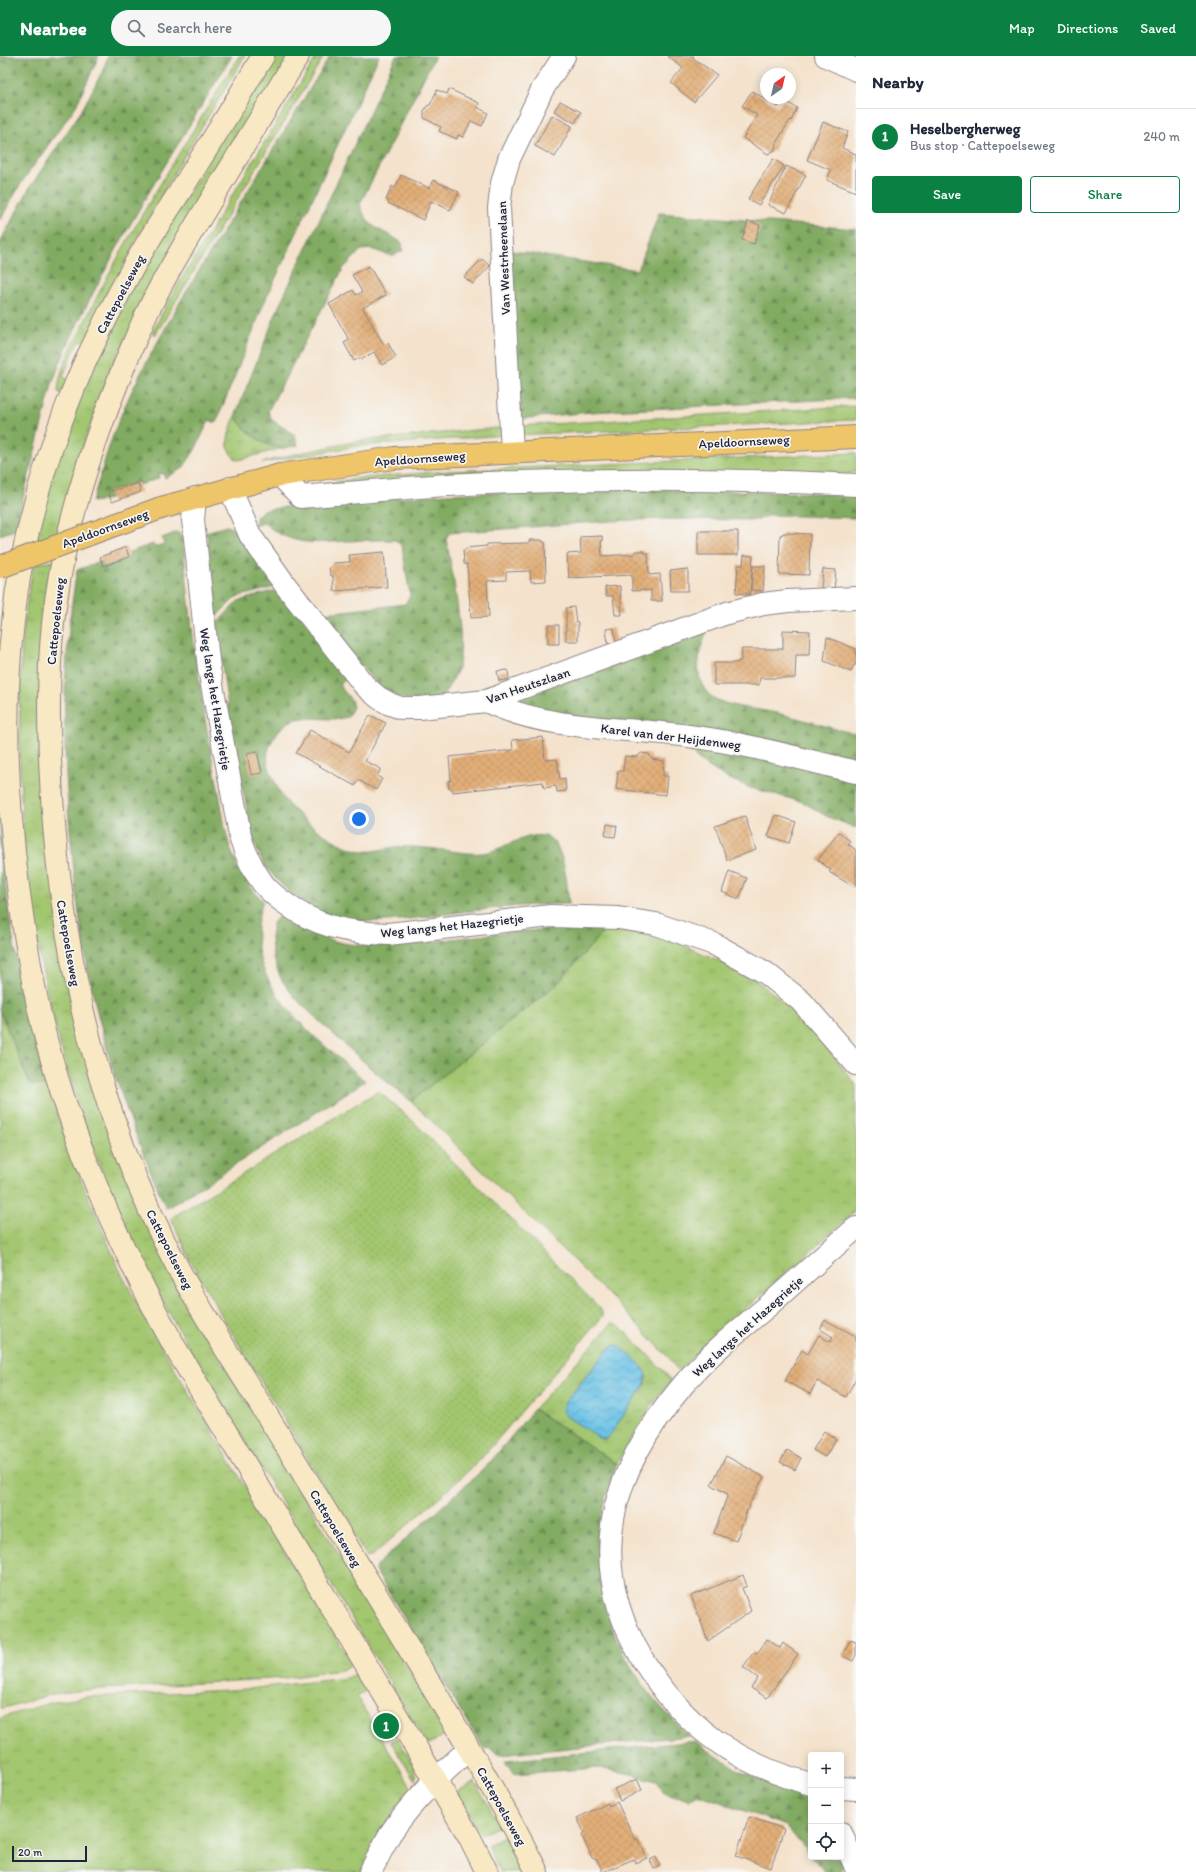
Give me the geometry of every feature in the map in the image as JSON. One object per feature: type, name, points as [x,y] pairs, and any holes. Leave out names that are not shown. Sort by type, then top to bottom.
[{"type":"main road","name":"Apeldoornseweg","points":[[0,567],[161,508],[280,475],[394,458],[856,437]]},
{"type":"street","name":"Cattepoelseweg","points":[[263,56],[139,257],[85,364],[47,462],[30,524],[12,623],[8,688],[10,792],[13,847],[26,945],[34,991],[48,1046],[72,1122],[110,1221],[141,1286],[176,1349],[470,1838],[486,1872]]},
{"type":"street","name":"Cattepoelseweg","points":[[298,56],[168,272],[139,330],[97,436],[76,504],[56,595],[50,644],[50,734],[53,812],[59,886],[74,976],[84,1021],[113,1118],[154,1219],[178,1267],[231,1360],[287,1447],[505,1809],[537,1872]]},
{"type":"street","name":"Van Westrheenelaan","points":[[512,452],[499,208],[502,183],[508,159],[542,90],[564,56]]},
{"type":"street","points":[[826,56],[856,70]]},
{"type":"street","points":[[280,475],[301,497],[440,486],[505,483],[703,481],[856,485]]},
{"type":"street","name":"Van Heutszlaan","points":[[230,488],[250,535],[286,586],[365,686],[379,698],[401,708],[420,708],[486,701],[727,613],[763,604],[788,601],[856,598]]},
{"type":"street","name":"Weg langs het Hazegrietje","points":[[195,498],[193,520],[209,669],[241,840],[249,861],[260,880],[275,895],[293,910],[323,925],[340,930],[365,933],[388,934],[551,916],[618,918],[656,924],[714,944],[766,973],[801,1001],[856,1064]]},
{"type":"street","points":[[24,553],[66,546]]},
{"type":"street","name":"Karel van der Heijdenweg","points":[[486,701],[505,710],[550,722],[724,741],[775,751],[856,772]]},
{"type":"street","name":"Weg langs het Hazegrietje","points":[[808,1783],[775,1773],[730,1752],[711,1738],[676,1706],[650,1671],[632,1642],[624,1624],[612,1581],[609,1546],[611,1530],[623,1482],[642,1444],[676,1394],[724,1343],[856,1228]]},
{"type":"street","points":[[370,1872],[390,1835],[435,1779],[469,1749]]},
{"type":"street","points":[[844,1788],[856,1789]]},
{"type":"street","points":[[844,1840],[856,1868]]},
{"type":"green space","points":[[0,56],[99,56],[76,106],[22,182],[0,220]]},
{"type":"green space","points":[[108,56],[232,56],[131,223],[80,318],[62,357],[52,384],[15,530],[0,535],[0,242],[30,187],[82,110],[102,72]]},
{"type":"green space","points":[[239,56],[245,56],[174,173],[138,237],[88,338],[78,343],[63,376],[70,382],[64,395],[58,392],[61,373],[68,354],[103,285],[159,186]]},
{"type":"green space","points":[[272,56],[290,56],[117,355],[83,445],[60,536],[34,540],[53,471],[85,385],[136,281]]},
{"type":"green space","points":[[317,56],[324,56],[154,335],[152,333],[171,296]]},
{"type":"green space","points":[[330,56],[379,56],[265,301],[216,423],[209,420],[195,450],[183,468],[165,478],[163,473],[158,475],[159,478],[140,485],[138,482],[108,492],[110,499],[92,502],[108,449],[125,405],[142,370],[180,302]]},
{"type":"green space","points":[[396,56],[435,56],[360,204],[367,220],[372,225],[402,243],[403,251],[391,256],[371,249],[361,250],[343,269],[268,411],[272,420],[295,435],[298,445],[285,448],[270,446],[250,433],[235,416],[279,306]]},
{"type":"green space","points":[[659,213],[856,229],[856,398],[591,412],[518,419],[506,250],[638,270]]},
{"type":"green space","points":[[856,406],[856,420],[518,435],[518,426]]},
{"type":"green space","points":[[235,416],[244,427],[256,437],[270,444],[284,448],[238,460],[232,456],[228,446],[229,434]]},
{"type":"green space","points":[[507,427],[507,435],[358,446],[262,463],[286,456],[358,441]]},
{"type":"green space","points":[[856,453],[856,472],[842,475],[315,485],[360,478],[449,471]]},
{"type":"green space","points":[[630,489],[856,494],[856,518],[769,515],[758,520],[663,519],[611,521],[449,533],[446,539],[459,620],[459,664],[454,677],[441,699],[421,702],[386,695],[317,614],[405,604],[410,596],[402,546],[395,540],[360,540],[314,543],[304,542],[285,536],[264,523],[254,526],[257,516],[263,510],[301,505],[448,494]]},
{"type":"green space","points":[[227,526],[233,529],[275,587],[236,597],[216,617],[207,533],[209,531]]},
{"type":"green space","points":[[177,532],[180,534],[183,541],[200,690],[227,836],[238,867],[252,889],[263,901],[257,930],[259,956],[269,981],[284,1003],[302,1024],[365,1081],[166,1208],[120,1091],[105,1043],[90,978],[76,894],[66,780],[65,710],[68,640],[77,570],[101,561],[104,567],[130,557],[129,552],[153,544],[154,547],[164,544],[162,538]]},
{"type":"green space","points":[[55,561],[58,935],[74,1017],[199,1323],[446,1731],[445,1734],[430,1744],[426,1743],[162,1301],[118,1210],[96,1157],[78,1103],[61,1049],[37,939],[28,882],[20,768],[21,665],[25,614],[29,589],[34,564]]},
{"type":"green space","points":[[272,591],[282,592],[349,677],[339,685],[351,700],[353,707],[348,717],[336,719],[296,719],[287,723],[279,731],[268,749],[267,755],[271,773],[284,800],[304,819],[329,837],[353,849],[363,851],[405,847],[484,853],[522,839],[538,835],[545,836],[552,840],[557,846],[561,855],[566,876],[569,904],[508,907],[391,921],[358,921],[329,915],[316,909],[303,902],[280,883],[262,860],[252,835],[232,728],[217,623],[238,601]]},
{"type":"green space","points":[[707,630],[699,659],[699,674],[705,690],[710,695],[717,700],[732,705],[777,713],[856,734],[856,767],[516,706],[517,698]]},
{"type":"green space","points":[[678,740],[856,778],[856,828],[826,816],[803,802],[751,788],[725,777],[703,763]]},
{"type":"green space","points":[[0,822],[6,890],[16,956],[30,1022],[48,1087],[30,1084],[0,1011]]},
{"type":"green space","points":[[279,916],[302,929],[326,939],[368,946],[406,944],[544,930],[585,928],[606,929],[556,985],[411,1101],[376,1073],[317,1019],[295,998],[281,979],[273,958],[271,938],[273,923]]},
{"type":"green space","points":[[606,929],[642,933],[676,942],[729,965],[754,979],[778,997],[815,1033],[856,1085],[856,1209],[848,1218],[695,1354],[678,1371],[670,1359],[621,1307],[411,1101],[556,985]]},
{"type":"green space","points":[[0,1011],[30,1084],[48,1087],[73,1161],[119,1269],[150,1328],[351,1662],[349,1667],[341,1670],[285,1678],[85,1690],[53,1694],[0,1709]]},
{"type":"green space","points":[[378,1091],[413,1121],[600,1308],[603,1316],[480,1460],[373,1555],[367,1557],[223,1318],[192,1264],[171,1218]]},
{"type":"green space","points":[[612,1323],[620,1326],[664,1371],[671,1381],[650,1407],[617,1464],[534,1409]],"holes":[[[615,1346],[647,1378],[645,1384],[610,1435],[605,1439],[563,1405],[609,1348]]]},
{"type":"green space","points":[[534,1409],[617,1464],[607,1493],[600,1522],[598,1550],[600,1578],[605,1606],[614,1633],[627,1660],[644,1686],[660,1706],[689,1736],[500,1755],[489,1748],[484,1749],[375,1570],[378,1564],[486,1467]]},
{"type":"green space","points":[[355,1674],[359,1676],[368,1690],[357,1697],[411,1787],[386,1824],[363,1872],[0,1872],[0,1718],[53,1702],[86,1697],[247,1689],[346,1678]]},
{"type":"green space","points":[[397,1738],[412,1764],[415,1780],[391,1742]]},
{"type":"green space","points":[[696,1741],[736,1769],[758,1779],[791,1789],[805,1798],[808,1801],[808,1852],[786,1826],[698,1794],[688,1800],[664,1792],[656,1781],[635,1775],[598,1768],[513,1774],[505,1761]]},
{"type":"green space","points":[[475,1782],[500,1825],[481,1835],[457,1794],[458,1791]]},
{"type":"green space","points":[[505,1835],[524,1872],[500,1872],[487,1846]]},
{"type":"green space","points":[[815,1860],[840,1860],[843,1865],[840,1872],[825,1872]]},
{"type":"water","points":[[615,1345],[619,1346],[634,1358],[645,1373],[646,1378],[645,1384],[610,1435],[605,1439],[599,1438],[566,1416],[563,1411],[563,1405],[609,1348]]},
{"type":"building","points":[[667,56],[694,56],[693,58],[717,75],[694,102],[671,83],[683,68]]},
{"type":"building","points":[[449,89],[479,103],[477,107],[488,113],[482,126],[471,121],[463,137],[458,135],[457,139],[439,131],[441,127],[424,118],[424,111],[427,106],[430,105],[437,90],[447,94]]},
{"type":"building","points":[[752,91],[760,96],[760,104],[773,104],[778,107],[780,104],[790,104],[797,108],[791,121],[790,120],[776,143],[775,150],[768,154],[743,138],[757,115],[742,106]]},
{"type":"building","points":[[560,101],[581,112],[575,123],[554,111]]},
{"type":"building","points":[[552,115],[572,126],[555,157],[535,146]]},
{"type":"building","points":[[823,122],[848,132],[842,148],[856,154],[856,192],[827,180],[831,170],[807,160]]},
{"type":"building","points":[[773,159],[784,166],[759,205],[748,199]]},
{"type":"building","points":[[786,166],[806,175],[786,213],[768,205]]},
{"type":"building","points":[[401,175],[429,188],[433,180],[459,192],[450,210],[431,201],[423,220],[388,203],[389,201],[386,200],[392,186],[395,188]]},
{"type":"building","points":[[748,221],[760,225],[754,244],[742,240]]},
{"type":"building","points":[[482,259],[490,266],[473,284],[464,277]]},
{"type":"building","points":[[369,266],[386,295],[363,308],[384,345],[388,343],[396,357],[382,365],[374,352],[361,360],[359,358],[354,361],[344,343],[349,340],[329,304],[353,290],[356,295],[362,292],[352,275]]},
{"type":"building","points":[[138,483],[141,492],[112,502],[108,492]]},
{"type":"building","points":[[698,531],[738,531],[738,555],[698,555]]},
{"type":"building","points":[[783,533],[810,534],[809,575],[779,574],[780,535]]},
{"type":"building","points":[[602,536],[602,556],[635,554],[635,551],[644,551],[644,553],[648,553],[649,575],[660,574],[662,601],[651,601],[651,590],[632,591],[632,575],[569,578],[567,554],[581,553],[580,537]]},
{"type":"building","points":[[529,540],[542,540],[545,542],[546,581],[531,582],[530,571],[506,572],[506,580],[487,581],[489,617],[471,618],[467,564],[464,564],[463,550],[466,550],[466,548],[487,546],[487,544],[529,543]]},
{"type":"building","points":[[126,547],[129,557],[103,566],[100,557]]},
{"type":"building","points":[[384,552],[387,587],[334,591],[333,576],[330,575],[329,567],[333,563],[350,562],[349,555]]},
{"type":"building","points":[[744,555],[753,556],[750,594],[736,593],[738,565],[743,565]]},
{"type":"building","points":[[753,566],[765,566],[763,591],[751,590]]},
{"type":"building","points":[[688,569],[688,591],[671,591],[670,571]]},
{"type":"building","points":[[823,569],[836,570],[834,590],[821,589]]},
{"type":"building","points":[[620,586],[622,615],[615,615],[613,596],[606,596],[605,587]]},
{"type":"building","points":[[574,607],[576,622],[578,622],[578,641],[566,641],[566,608]]},
{"type":"building","points":[[548,625],[559,625],[559,644],[548,644]]},
{"type":"building","points":[[614,628],[616,644],[608,644],[606,629]]},
{"type":"building","points":[[783,630],[810,631],[809,655],[796,655],[795,678],[760,678],[759,685],[714,685],[714,663],[738,663],[738,661],[741,661],[742,649],[783,649]]},
{"type":"building","points":[[827,637],[856,649],[856,665],[854,665],[851,672],[824,661]]},
{"type":"building","points":[[508,670],[509,679],[499,681],[497,671]]},
{"type":"building","points":[[370,715],[386,723],[365,761],[381,769],[377,776],[382,779],[376,790],[358,780],[355,786],[296,753],[310,730],[349,752]]},
{"type":"building","points":[[543,737],[545,760],[557,759],[560,779],[565,778],[566,791],[557,792],[556,786],[544,788],[543,782],[453,792],[452,789],[449,789],[448,781],[451,780],[449,757],[513,750],[512,740]]},
{"type":"building","points":[[257,751],[262,773],[251,775],[247,753]]},
{"type":"building","points":[[641,753],[649,754],[652,759],[664,761],[663,776],[668,776],[666,795],[616,789],[618,771],[623,771],[625,756],[637,757]]},
{"type":"building","points":[[776,815],[796,822],[789,843],[768,836]]},
{"type":"building","points":[[745,816],[756,850],[727,860],[715,826]]},
{"type":"building","points":[[607,824],[617,826],[615,837],[605,836]]},
{"type":"building","points":[[839,832],[850,841],[848,844],[856,850],[856,885],[854,887],[829,872],[831,870],[818,860]]},
{"type":"building","points":[[729,871],[747,878],[739,899],[722,892]]},
{"type":"building","points":[[825,1320],[856,1336],[856,1378],[846,1397],[817,1381],[810,1394],[785,1381],[802,1350],[808,1354],[819,1335],[830,1342],[833,1337],[820,1329]]},
{"type":"building","points":[[824,1431],[836,1439],[825,1457],[813,1450]]},
{"type":"building","points":[[787,1450],[801,1458],[795,1470],[780,1462]]},
{"type":"building","points":[[726,1456],[764,1477],[749,1505],[736,1541],[714,1533],[728,1494],[711,1485]]},
{"type":"building","points":[[743,1575],[747,1586],[742,1588],[751,1611],[708,1641],[691,1596]]},
{"type":"building","points":[[767,1639],[780,1648],[783,1643],[798,1654],[767,1698],[751,1688],[758,1678],[743,1667],[754,1652],[757,1654]]},
{"type":"building","points":[[850,1640],[856,1642],[856,1655],[853,1661],[842,1656]]},
{"type":"building","points":[[637,1779],[642,1790],[620,1801],[614,1789]]},
{"type":"building","points":[[617,1802],[635,1839],[638,1839],[647,1858],[635,1863],[634,1859],[603,1872],[597,1860],[592,1858],[582,1836],[584,1832],[577,1818],[608,1803],[609,1806]]},
{"type":"building","points":[[749,1817],[784,1829],[771,1868],[736,1856]]},
{"type":"building","points":[[656,1857],[660,1866],[654,1869],[650,1860]]},
{"type":"place","name":"Heselbergherweg","points":[[386,1726]]}]
